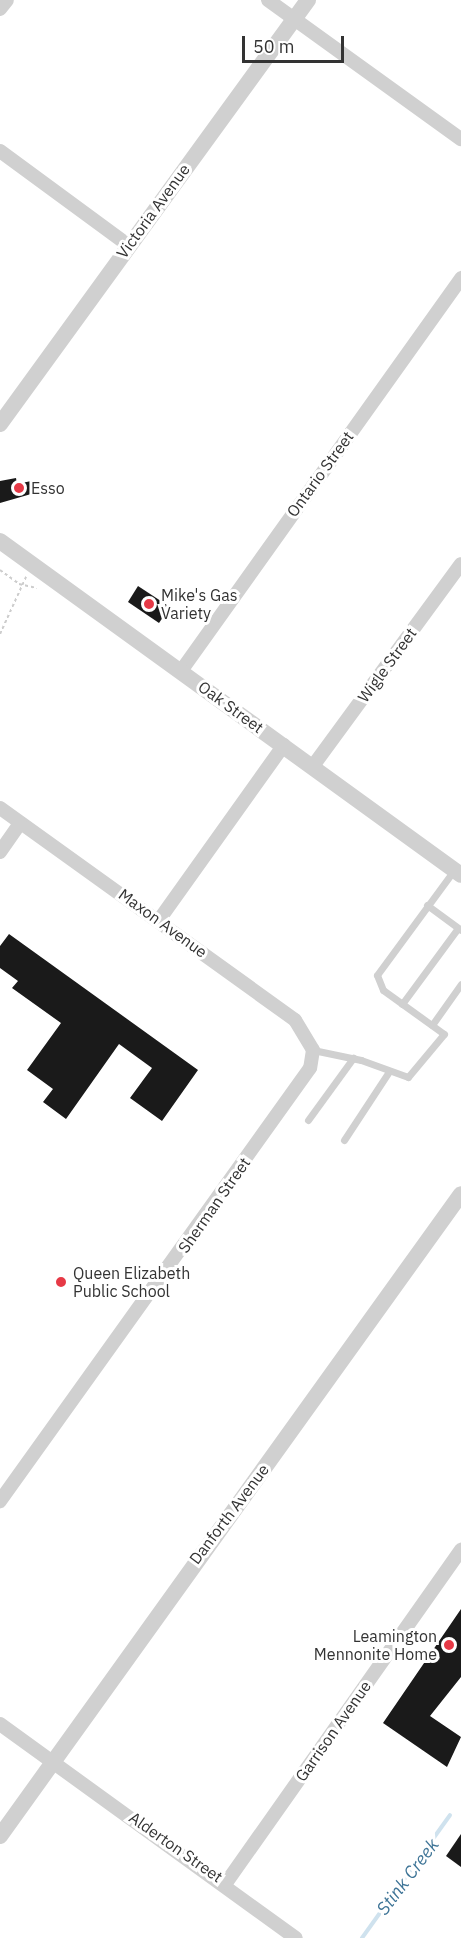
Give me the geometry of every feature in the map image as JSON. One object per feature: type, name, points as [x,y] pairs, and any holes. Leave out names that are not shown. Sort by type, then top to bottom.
[{"type":"street","points":[[0,9],[7,0]]},
{"type":"street","points":[[268,0],[461,139]]},
{"type":"street","name":"Victoria Avenue","points":[[0,424],[308,0]]},
{"type":"street","points":[[0,151],[128,245]]},
{"type":"street","name":"Ontario Street","points":[[181,671],[461,278]]},
{"type":"street","name":"Oak Street","points":[[0,541],[459,871]]},
{"type":"street","name":"Wigle Street","points":[[314,766],[461,564]]},
{"type":"street","points":[[159,920],[284,745]]},
{"type":"street","name":"Maxon Avenue","points":[[0,808],[159,920],[295,1020],[313,1050]]},
{"type":"street","points":[[0,852],[20,823]]},
{"type":"street","name":"Sherman Street","points":[[0,1501],[304,1077],[313,1050]]},
{"type":"street","name":"Danforth Avenue","points":[[0,1836],[461,1194]]},
{"type":"street","name":"Garrison Avenue","points":[[226,1883],[461,1550]]},
{"type":"street","points":[[0,1724],[53,1761]]},
{"type":"street","name":"Alderton Street","points":[[53,1761],[226,1883],[296,1938]]},
{"type":"lane","points":[[313,1050],[353,1058],[388,1073],[408,1077],[414,1072],[444,1034],[383,990],[377,975],[427,905],[459,871]]},
{"type":"lane","points":[[402,1004],[459,929],[427,905]]},
{"type":"lane","points":[[432,1025],[461,984]]},
{"type":"lane","points":[[308,1120],[353,1058]]},
{"type":"lane","points":[[344,1140],[388,1073]]},
{"type":"path","points":[[0,634],[19,584],[35,566]]},
{"type":"path","points":[[0,570],[19,584]]},
{"type":"building","name":"Esso","points":[[16,478],[17,484],[36,480],[38,492],[0,503],[0,481]]},
{"type":"building","name":"Mike's Gas Variety","points":[[138,586],[170,607],[159,623],[128,602]]},
{"type":"building","points":[[9,934],[198,1070],[162,1121],[130,1098],[152,1068],[119,1044],[66,1119],[43,1102],[53,1089],[27,1070],[61,1023],[12,988],[18,981],[0,968],[0,946]]},
{"type":"building","points":[[461,1609],[461,1677],[430,1716],[461,1737],[447,1767],[383,1723]]},
{"type":"building","points":[[461,1834],[461,1867],[446,1856]]},
{"type":"waterway","name":"Stink Creek","points":[[362,1938],[450,1815]]},
{"type":"place","name":"Esso","points":[[19,488]]},
{"type":"place","name":"Mike's Gas Variety","points":[[149,604]]},
{"type":"place","name":"Queen Elizabeth Public School","points":[[61,1282]]},
{"type":"place","name":"Leamington Mennonite Home","points":[[449,1645]]}]
